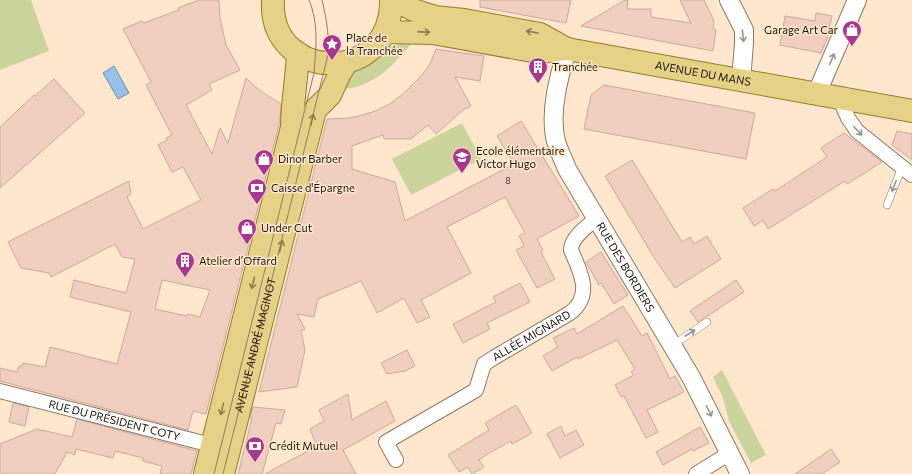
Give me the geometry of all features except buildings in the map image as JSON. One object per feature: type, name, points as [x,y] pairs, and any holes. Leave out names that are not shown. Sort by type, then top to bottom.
[{"type":"main road","points":[[273,0],[274,17],[277,28],[282,37],[290,46],[298,53],[309,59],[321,63],[334,64],[356,59],[369,51],[379,40],[385,32],[389,21],[391,0]]},
{"type":"main road","name":"AVENUE DU MANS","points":[[394,0],[416,11],[435,17],[464,20],[540,34],[567,50]]},
{"type":"main road","name":"AVENUE DU MANS","points":[[385,32],[433,33],[538,52],[567,50],[912,111]]},
{"type":"main road","name":"AVENUE ANDRÉ MAGINOT","points":[[223,474],[221,447],[292,128],[292,110],[297,76],[298,53]]},
{"type":"main road","name":"AVENUE ANDRÉ MAGINOT","points":[[205,474],[221,447],[315,110],[330,95],[340,72],[347,62]]},
{"type":"street","points":[[729,0],[744,30],[742,81]]},
{"type":"street","points":[[816,95],[857,0]]},
{"type":"street","name":"RUE DES BORDIERS","points":[[567,50],[554,103],[553,122],[555,138],[560,153],[567,168],[673,344],[740,474]]},
{"type":"street","points":[[840,98],[848,118],[857,131],[907,171]]},
{"type":"street","name":"ALLÉE MIGNARD","points":[[396,460],[386,442],[476,390],[484,364],[577,308],[581,301],[584,286],[571,250],[571,244],[574,239],[597,218]]},
{"type":"street","name":"RUE DU PRÉSIDENT COTY","points":[[0,391],[221,447]]},
{"type":"street","points":[[696,474],[730,454]]},
{"type":"lane","points":[[887,205],[907,171]]},
{"type":"lane","points":[[673,344],[707,322]]},
{"type":"green space","points":[[0,0],[31,0],[49,51],[0,70]]},
{"type":"green space","points":[[414,40],[391,66],[373,80],[353,88],[341,89],[352,71],[368,62],[387,48],[405,41]]},
{"type":"green space","points":[[462,123],[481,159],[411,195],[392,159]]},
{"type":"green space","points":[[722,370],[766,455],[751,463],[729,421],[723,398],[713,377]]},
{"type":"water","points":[[114,66],[129,93],[118,99],[103,73]]},
{"type":"tram line","points":[[214,474],[314,73],[316,27],[309,0]]},
{"type":"tram line","points":[[223,474],[327,59],[328,30],[322,0]]},
{"type":"place","name":"Garage Art Car","points":[[852,47]]},
{"type":"place","name":"Place de la Tranchée","points":[[332,61]]},
{"type":"place","name":"Tranchée","points":[[538,84]]},
{"type":"place","name":"Ecole élémentaire Victor Hugo","points":[[462,174]]},
{"type":"place","name":"Dinor Barber","points":[[264,176]]},
{"type":"place","name":"Caisse d'Épargne","points":[[257,205]]},
{"type":"place","name":"Under Cut","points":[[247,245]]},
{"type":"place","name":"Atelier d’Offard","points":[[185,278]]},
{"type":"place","name":"Crédit Mutuel","points":[[255,463]]}]
